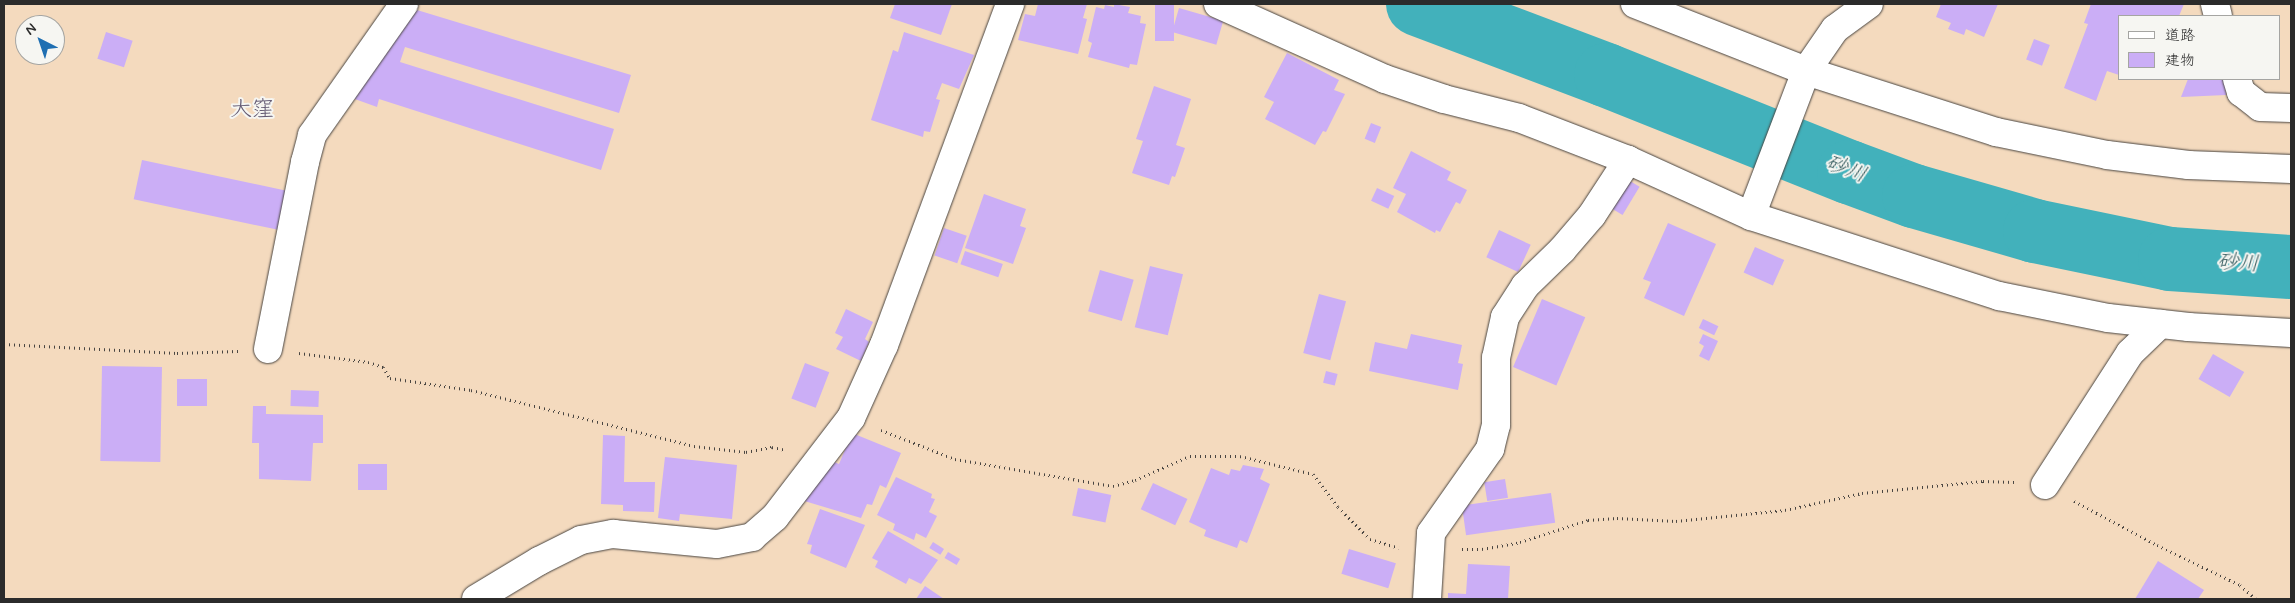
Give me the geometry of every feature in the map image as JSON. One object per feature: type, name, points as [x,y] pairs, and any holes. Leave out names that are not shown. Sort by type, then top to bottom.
[{"type":"street","points":[[268,349],[304,162],[312,135],[404,4]]},
{"type":"street","points":[[476,599],[539,561],[581,540],[613,534],[717,544],[752,537],[775,517],[851,418],[884,345],[1010,4]]},
{"type":"street","points":[[1218,4],[1385,79],[1444,99],[1519,118],[1754,209],[1999,296],[2108,318],[2160,324],[2291,333]]},
{"type":"street","points":[[1635,4],[1802,82],[1996,132],[2098,153],[2188,166],[2291,169]]},
{"type":"street","points":[[1754,209],[1802,82],[1835,29],[1869,4]]},
{"type":"street","points":[[2237,80],[2241,92],[2260,107],[2291,108]]},
{"type":"street","points":[[1427,599],[1428,549],[1431,533],[1490,449],[1496,425],[1496,358],[1504,317],[1526,286],[1592,215],[1628,160]]},
{"type":"street","points":[[2045,485],[2130,353],[2160,324]]},
{"type":"path","points":[[4,344],[178,353],[268,349],[368,362],[383,367],[390,378],[471,390],[694,446],[746,452],[772,447],[820,458]]},
{"type":"path","points":[[851,418],[955,459],[1113,486],[1135,480],[1190,456],[1240,456],[1313,474],[1338,507],[1370,539],[1400,548],[1482,548],[1520,542],[1588,520],[1617,518],[1676,520],[1785,510],[1862,493],[1983,481],[2045,485],[2157,545],[2240,585],[2256,599]]},
{"type":"building","points":[[895,4],[952,4],[941,35],[890,18]]},
{"type":"building","points":[[1038,4],[1087,4],[1083,18],[1087,19],[1078,54],[1018,40],[1025,14],[1035,16]]},
{"type":"building","points":[[1114,4],[1130,7],[1128,13],[1141,16],[1140,23],[1146,24],[1137,65],[1130,64],[1129,68],[1088,57],[1092,43],[1088,41],[1096,7],[1104,9],[1105,5],[1114,7]]},
{"type":"building","points":[[1155,4],[1174,4],[1174,41],[1155,41]]},
{"type":"building","points":[[1941,4],[1998,4],[1984,37],[1966,29],[1964,35],[1948,29],[1951,23],[1936,17]]},
{"type":"building","points":[[2091,4],[2184,4],[2179,15],[2118,15],[2118,75],[2107,71],[2096,101],[2064,88],[2088,24],[2084,23]]},
{"type":"building","points":[[1179,8],[1223,21],[1216,45],[1172,32]]},
{"type":"building","points":[[417,10],[631,75],[619,113],[405,47],[400,62],[614,129],[601,170],[379,99],[377,107],[352,98]]},
{"type":"building","points":[[106,32],[133,41],[124,67],[97,59]]},
{"type":"building","points":[[904,32],[974,55],[959,89],[942,83],[936,99],[940,100],[930,132],[924,131],[923,137],[871,120],[893,50],[898,52]]},
{"type":"building","points":[[2034,39],[2050,45],[2042,66],[2026,60]]},
{"type":"building","points":[[1287,53],[1339,80],[1334,90],[1345,94],[1326,132],[1323,131],[1315,145],[1265,119],[1274,102],[1264,97]]},
{"type":"building","points":[[2188,80],[2225,80],[2226,95],[2181,97]]},
{"type":"building","points":[[1154,86],[1191,99],[1176,145],[1185,148],[1175,177],[1172,176],[1169,185],[1132,173],[1143,141],[1136,139]]},
{"type":"building","points":[[1371,123],[1381,127],[1375,143],[1365,139]]},
{"type":"building","points":[[1411,151],[1451,172],[1447,180],[1467,190],[1460,204],[1456,202],[1440,232],[1436,230],[1435,233],[1397,212],[1406,194],[1393,188]]},
{"type":"building","points":[[142,160],[288,191],[279,230],[134,199]]},
{"type":"building","points":[[1625,178],[1640,187],[1623,215],[1608,206]]},
{"type":"building","points":[[1377,188],[1394,196],[1388,209],[1371,201]]},
{"type":"building","points":[[984,194],[1026,209],[1020,226],[1026,228],[1013,264],[965,248]]},
{"type":"building","points":[[1668,223],[1716,244],[1684,316],[1644,298],[1651,282],[1643,279]]},
{"type":"building","points":[[944,228],[967,236],[957,263],[935,255]]},
{"type":"building","points":[[1499,230],[1531,245],[1518,272],[1486,257]]},
{"type":"building","points":[[1755,247],[1784,260],[1773,286],[1744,273]]},
{"type":"building","points":[[965,251],[1003,264],[998,277],[960,264]]},
{"type":"building","points":[[1150,266],[1183,274],[1168,335],[1135,327]]},
{"type":"building","points":[[1100,270],[1134,280],[1122,321],[1088,311]]},
{"type":"building","points":[[1319,294],[1346,301],[1330,360],[1303,353]]},
{"type":"building","points":[[1542,299],[1585,317],[1556,385],[1513,367]]},
{"type":"building","points":[[846,309],[873,322],[865,339],[869,342],[861,361],[836,349],[843,337],[835,333]]},
{"type":"building","points":[[1703,319],[1718,326],[1714,335],[1699,328]]},
{"type":"building","points":[[1411,334],[1462,345],[1458,363],[1463,364],[1458,390],[1369,371],[1375,342],[1407,349]]},
{"type":"building","points":[[1703,334],[1718,341],[1709,361],[1699,356],[1704,346],[1699,343]]},
{"type":"building","points":[[2213,354],[2244,372],[2230,397],[2198,379]]},
{"type":"building","points":[[805,363],[829,372],[816,408],[791,398]]},
{"type":"building","points":[[102,366],[162,367],[160,462],[100,461]]},
{"type":"building","points":[[1326,371],[1338,374],[1335,386],[1323,383]]},
{"type":"building","points":[[177,379],[207,379],[207,406],[177,406]]},
{"type":"building","points":[[291,390],[319,391],[318,407],[290,406]]},
{"type":"building","points":[[253,406],[266,406],[266,414],[323,415],[323,443],[313,443],[311,481],[259,479],[259,443],[252,443]]},
{"type":"building","points":[[852,433],[901,453],[886,488],[880,485],[872,505],[867,504],[861,518],[801,500],[832,461],[839,464]]},
{"type":"building","points":[[603,435],[625,436],[624,482],[655,482],[654,512],[623,511],[623,505],[601,504]]},
{"type":"building","points":[[665,457],[737,465],[732,519],[680,514],[679,521],[658,518]]},
{"type":"building","points":[[358,464],[387,464],[387,490],[358,490]]},
{"type":"building","points":[[1243,465],[1264,469],[1260,479],[1270,484],[1247,543],[1240,540],[1237,548],[1204,536],[1206,530],[1189,522],[1211,468],[1229,475],[1231,469],[1240,471]]},
{"type":"building","points":[[896,477],[932,494],[931,498],[935,499],[929,512],[937,516],[926,538],[916,533],[914,540],[893,530],[895,524],[877,515]]},
{"type":"building","points":[[1505,479],[1508,498],[1487,501],[1484,482]]},
{"type":"building","points":[[1153,483],[1187,499],[1175,525],[1141,509]]},
{"type":"building","points":[[1078,488],[1111,495],[1105,522],[1072,515]]},
{"type":"building","points":[[1551,493],[1555,523],[1466,535],[1462,506]]},
{"type":"building","points":[[820,509],[865,525],[846,568],[810,553],[812,545],[807,544]]},
{"type":"building","points":[[888,531],[938,560],[921,584],[909,578],[906,584],[875,567],[878,561],[872,558]]},
{"type":"building","points":[[933,542],[944,549],[940,555],[929,548]]},
{"type":"building","points":[[1349,549],[1396,563],[1388,588],[1341,574]]},
{"type":"building","points":[[948,552],[960,559],[957,565],[944,558]]},
{"type":"building","points":[[2158,561],[2204,590],[2198,599],[2135,599]]},
{"type":"building","points":[[1468,564],[1510,566],[1508,599],[1448,599],[1448,593],[1466,594]]},
{"type":"building","points":[[925,586],[944,599],[916,599]]},
{"type":"waterway","name":"砂川","points":[[1418,4],[1606,75],[1914,196],[2035,231],[2170,259],[2291,267]]},
{"type":"district","name":"大窪","points":[[252,111]]}]
